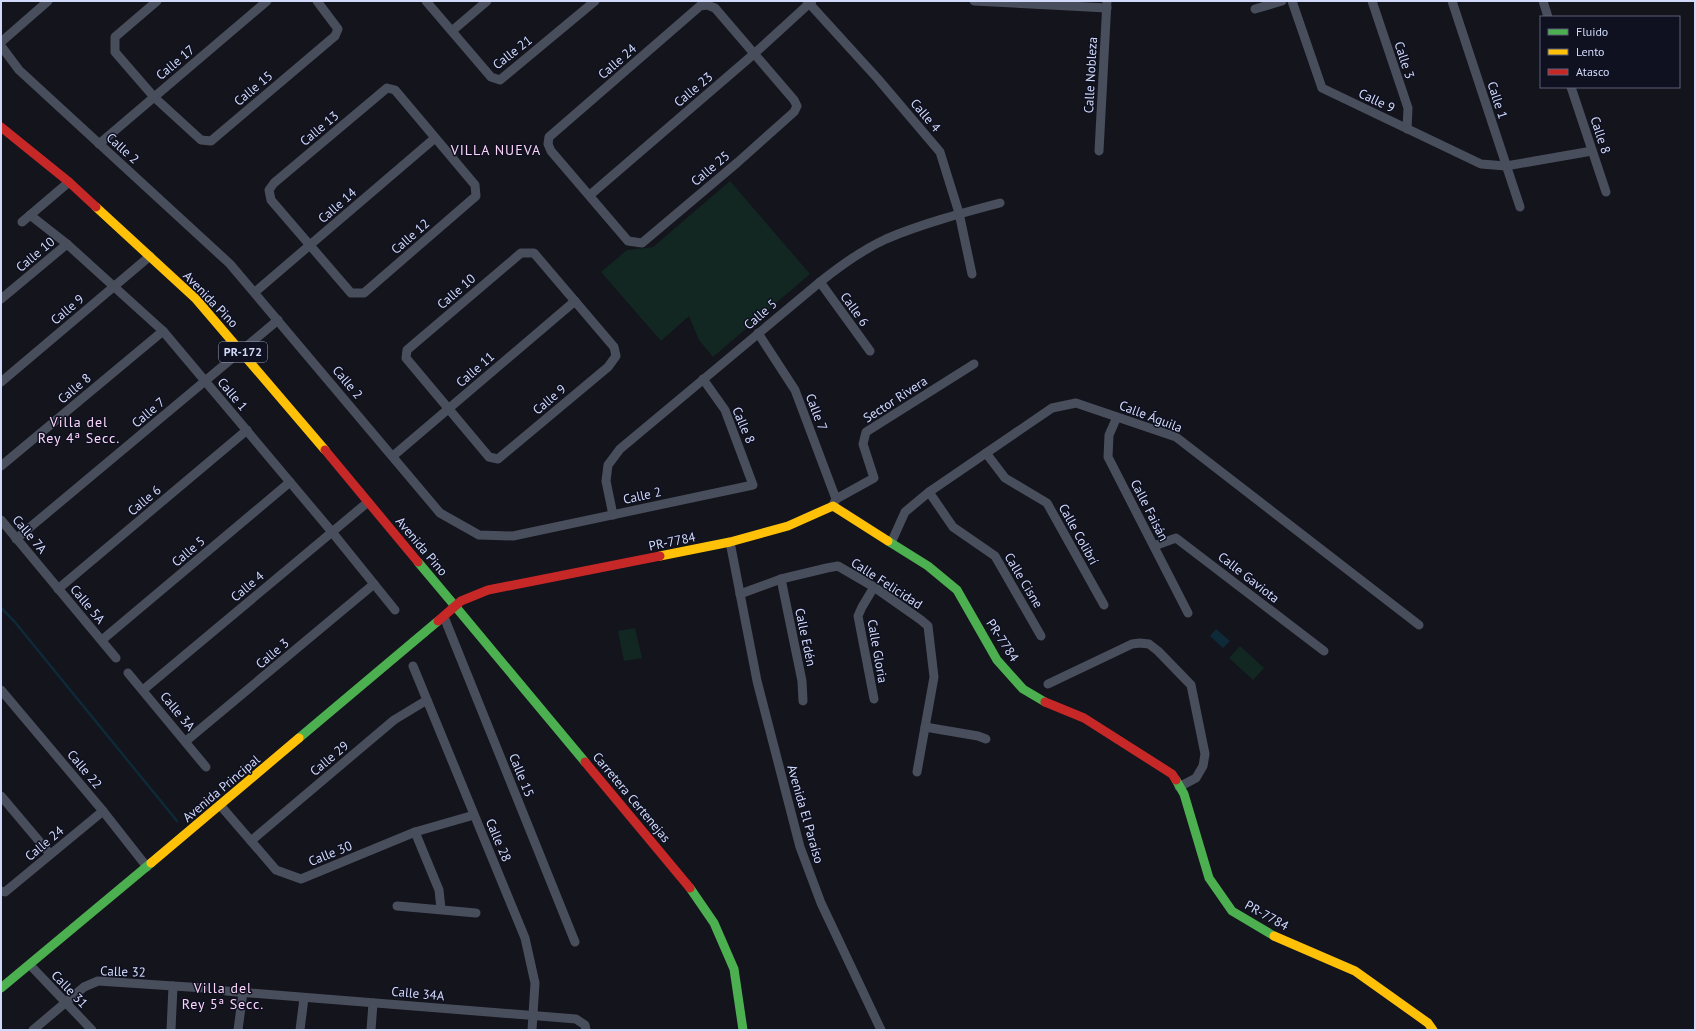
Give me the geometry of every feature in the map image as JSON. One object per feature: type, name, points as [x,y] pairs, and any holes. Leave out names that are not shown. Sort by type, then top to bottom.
[{"type":"street","points":[[1,42],[48,1]]},
{"type":"street","points":[[154,97],[115,52],[115,38],[157,1]]},
{"type":"street","name":"Calle 17","points":[[99,144],[267,1]]},
{"type":"street","name":"Calle 15","points":[[154,97],[201,140],[211,141],[335,36],[338,29],[317,1]]},
{"type":"street","points":[[426,1],[452,31],[487,1]]},
{"type":"street","name":"Calle 21","points":[[452,31],[491,77],[500,80],[595,1]]},
{"type":"street","points":[[974,1],[1107,5]]},
{"type":"street","points":[[1255,9],[1282,1]]},
{"type":"street","name":"Calle 9","points":[[1292,1],[1322,88],[1481,164],[1506,166],[1592,151]]},
{"type":"street","name":"Calle 3","points":[[1372,1],[1408,108],[1407,129]]},
{"type":"street","name":"Calle 1","points":[[1452,1],[1520,207]]},
{"type":"street","points":[[1543,1],[1548,16]]},
{"type":"street","name":"Calle 23","points":[[590,195],[755,53],[809,2]]},
{"type":"street","name":"Calle 4","points":[[809,2],[878,79],[940,152],[959,213],[972,274]]},
{"type":"street","name":"Calle 24","points":[[590,195],[551,151],[548,144],[549,137],[700,6],[707,5],[715,8],[755,53]]},
{"type":"street","name":"Calle Nobleza","points":[[1099,151],[1107,5]]},
{"type":"street","name":"Calle 2","points":[[1,46],[19,70],[230,264],[256,292],[440,513],[479,535],[513,536],[753,485]]},
{"type":"street","name":"Calle 25","points":[[590,195],[628,242],[642,243],[738,162],[794,112],[797,106],[794,100],[755,53]]},
{"type":"street","name":"Calle 13","points":[[310,245],[271,200],[269,190],[274,182],[387,88],[395,90],[435,138]]},
{"type":"street","name":"Calle 8","points":[[1571,88],[1606,192]]},
{"type":"street","name":"Avenida Pino","points":[[1,127],[69,182],[196,299],[455,606]]},
{"type":"street","name":"Calle 12","points":[[310,245],[351,293],[364,293],[476,196],[475,185],[435,138]]},
{"type":"street","name":"Calle 14","points":[[256,292],[435,138]]},
{"type":"street","points":[[22,222],[69,182]]},
{"type":"street","name":"Calle 5","points":[[613,515],[606,481],[608,465],[620,449],[820,282],[845,262],[886,239],[959,213],[1000,203]]},
{"type":"street","name":"Calle 1","points":[[30,215],[67,244],[163,331],[332,532],[395,610]]},
{"type":"street","name":"Calle 10","points":[[1,299],[67,244]]},
{"type":"street","name":"Calle 10","points":[[448,410],[406,358],[408,350],[521,253],[534,253],[575,301]]},
{"type":"street","name":"Calle 9","points":[[1,382],[150,256]]},
{"type":"street","name":"Calle 6","points":[[820,282],[870,352]]},
{"type":"street","name":"Calle 9","points":[[448,410],[489,457],[498,458],[608,367],[616,356],[614,346],[575,301]]},
{"type":"street","name":"Calle 11","points":[[393,456],[575,301]]},
{"type":"street","name":"Calle 7","points":[[16,539],[205,380],[242,352],[278,320]]},
{"type":"street","name":"Calle 8","points":[[1,466],[163,331]]},
{"type":"street","name":"Calle 7","points":[[758,334],[795,390],[835,502]]},
{"type":"street","name":"Sector Rivera","points":[[835,502],[874,478],[863,444],[866,432],[974,364]]},
{"type":"street","name":"Calle 8","points":[[703,379],[725,410],[753,485]]},
{"type":"street","name":"Calle Águila","points":[[891,543],[905,512],[929,492],[1052,408],[1076,403],[1176,437],[1419,625]]},
{"type":"street","name":"Calle Faisán","points":[[1116,417],[1109,435],[1108,457],[1188,613]]},
{"type":"street","name":"Calle 6","points":[[58,588],[247,430]]},
{"type":"street","name":"Calle Colibrí","points":[[986,453],[1005,478],[1047,503],[1104,606]]},
{"type":"street","name":"Calle 5","points":[[102,640],[290,482]]},
{"type":"street","name":"Calle Cisne","points":[[929,492],[953,527],[995,556],[1041,636]]},
{"type":"street","name":"Calle 4","points":[[143,690],[368,502]]},
{"type":"street","name":"PR-7784","points":[[455,606],[461,601],[488,590],[730,542],[788,526],[835,502],[891,543],[928,566],[957,590],[997,660],[1023,689],[1040,700],[1084,718],[1172,774],[1184,794],[1209,878],[1232,911],[1269,934],[1355,972],[1428,1023],[1433,1030]]},
{"type":"street","name":"Calle 7A","points":[[1,520],[40,566]]},
{"type":"street","name":"Calle Gaviota","points":[[1154,546],[1176,538],[1324,652]]},
{"type":"street","points":[[730,542],[740,594]]},
{"type":"street","name":"Calle 5A","points":[[40,566],[116,658]]},
{"type":"street","name":"Calle Felicidad","points":[[740,594],[781,579],[838,566],[874,588],[922,620],[928,626],[934,677],[917,772]]},
{"type":"street","name":"Calle Edén","points":[[781,579],[802,681],[803,701]]},
{"type":"street","name":"Calle 3","points":[[186,741],[374,584]]},
{"type":"street","name":"Calle Gloria","points":[[874,588],[862,606],[858,616],[874,699]]},
{"type":"street","name":"Avenida El Paraíso","points":[[740,594],[757,682],[800,847],[821,903],[881,1030]]},
{"type":"street","name":"Avenida Principal","points":[[1,988],[147,867],[444,617],[455,606]]},
{"type":"street","name":"Carretera Certenejas","points":[[455,606],[687,883],[710,917],[734,969],[743,1030]]},
{"type":"street","name":"Calle 15","points":[[444,617],[575,942]]},
{"type":"street","points":[[1048,684],[1132,644],[1149,644],[1158,651],[1191,685],[1205,747],[1204,766],[1200,773],[1196,778],[1180,787]]},
{"type":"street","name":"Calle 28","points":[[413,666],[525,938],[534,983],[534,1016],[532,1030]]},
{"type":"street","name":"Calle 3A","points":[[128,673],[186,741],[206,767]]},
{"type":"street","name":"Calle 22","points":[[1,690],[103,811],[147,867]]},
{"type":"street","name":"Calle 29","points":[[251,841],[394,720],[427,700]]},
{"type":"street","points":[[925,727],[978,736],[986,739]]},
{"type":"street","points":[[1,796],[50,854]]},
{"type":"street","name":"Calle 30","points":[[220,805],[276,870],[301,879],[415,832],[474,814]]},
{"type":"street","name":"Calle 24","points":[[1,892],[5,892],[103,811]]},
{"type":"street","points":[[415,832],[439,890],[442,909]]},
{"type":"street","points":[[397,906],[476,913]]},
{"type":"street","name":"Calle 31","points":[[30,965],[92,1030]]},
{"type":"street","name":"Calle 32","points":[[33,1030],[84,987],[98,981],[204,988]]},
{"type":"street","points":[[171,1030],[173,986]]},
{"type":"street","name":"Calle 34A","points":[[226,991],[576,1019],[585,1025],[586,1030]]},
{"type":"street","points":[[238,1030],[243,992]]},
{"type":"street","points":[[300,1030],[304,998]]},
{"type":"street","points":[[371,1030],[373,1003]]},
{"type":"green space","points":[[730,181],[810,274],[713,357],[699,340],[689,316],[661,341],[601,272],[627,250],[653,247]]},
{"type":"green space","points":[[635,628],[642,658],[624,661],[618,631]]},
{"type":"green space","points":[[1240,646],[1264,668],[1253,680],[1229,658]]},
{"type":"water","points":[[1216,629],[1230,641],[1223,648],[1210,636]]},
{"type":"waterway","points":[[1,608],[14,621],[177,821]]},
{"type":"traffic: fast","points":[[888,541],[928,566],[957,590],[997,660],[1023,689],[1045,702]]},
{"type":"traffic: fast","points":[[418,562],[455,606]]},
{"type":"traffic: fast","points":[[455,606],[585,762]]},
{"type":"traffic: fast","points":[[299,738],[438,621]]},
{"type":"traffic: fast","points":[[1176,780],[1184,794],[1209,878],[1232,911],[1274,936]]},
{"type":"traffic: fast","points":[[1,988],[151,863]]},
{"type":"traffic: fast","points":[[690,888],[714,923],[734,969],[743,1030]]},
{"type":"traffic: slow","points":[[96,207],[196,299],[325,450]]},
{"type":"traffic: slow","points":[[660,556],[730,542],[788,526],[833,506],[888,541]]},
{"type":"traffic: slow","points":[[151,863],[299,738]]},
{"type":"traffic: slow","points":[[1274,936],[1355,971],[1428,1023],[1433,1030]]},
{"type":"traffic: jam","points":[[1,127],[69,182],[96,207]]},
{"type":"traffic: jam","points":[[325,450],[418,562]]},
{"type":"traffic: jam","points":[[438,621],[461,601],[488,590],[660,556]]},
{"type":"traffic: jam","points":[[1045,702],[1084,718],[1172,774],[1176,780]]},
{"type":"traffic: jam","points":[[585,762],[690,888]]},
{"type":"district","name":"VILLA NUEVA","points":[[496,150]]},
{"type":"district","name":"Villa del Rey 4ª Secc.","points":[[79,430]]},
{"type":"district","name":"Villa del Rey 5ª Secc.","points":[[223,996]]}]
